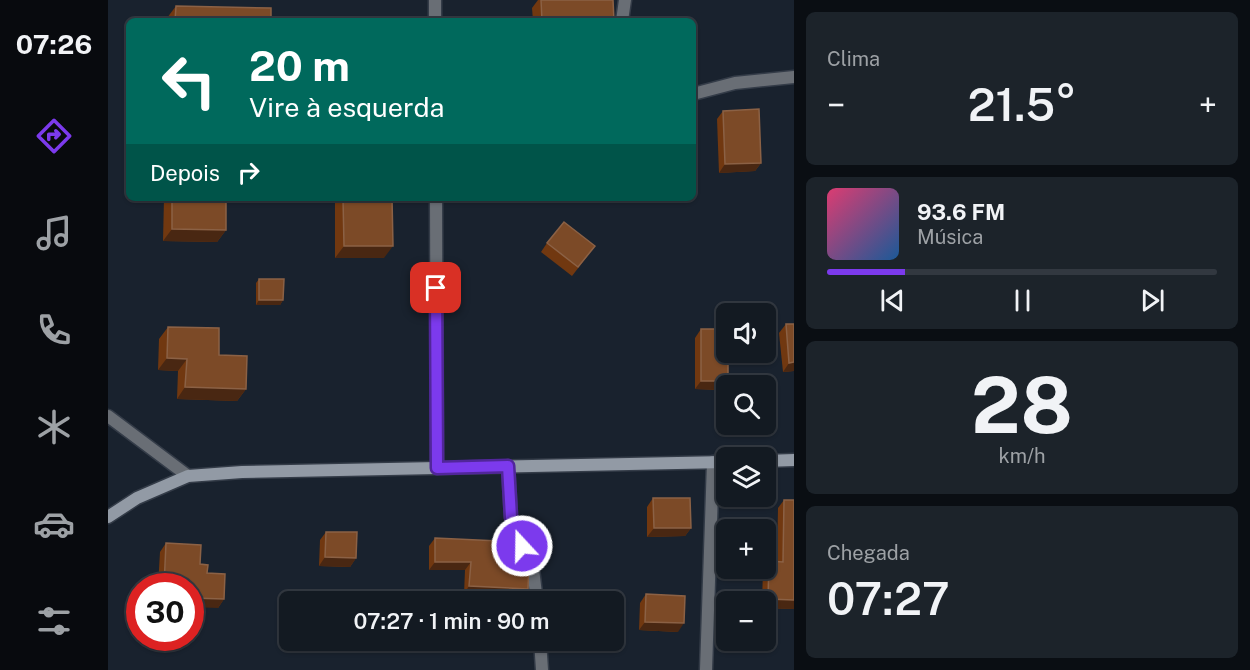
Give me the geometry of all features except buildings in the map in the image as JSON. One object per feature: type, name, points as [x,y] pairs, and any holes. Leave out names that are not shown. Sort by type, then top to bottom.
[{"type":"main road","points":[[776,461],[794,460]]},
{"type":"main road","points":[[108,517],[137,498],[188,476],[243,472],[716,462]]},
{"type":"street","points":[[435,0],[435,18]]},
{"type":"street","points":[[622,18],[625,0]]},
{"type":"street","points":[[696,93],[735,83],[794,76]]},
{"type":"street","points":[[436,201],[437,468]]},
{"type":"street","points":[[108,416],[188,476]]},
{"type":"street","points":[[508,466],[511,517],[517,537],[533,569],[536,591]]},
{"type":"street","points":[[706,670],[717,507]]},
{"type":"street","points":[[541,651],[542,670]]},
{"type":"route","points":[[436,288],[437,468],[508,466],[511,517],[522,546]]}]
